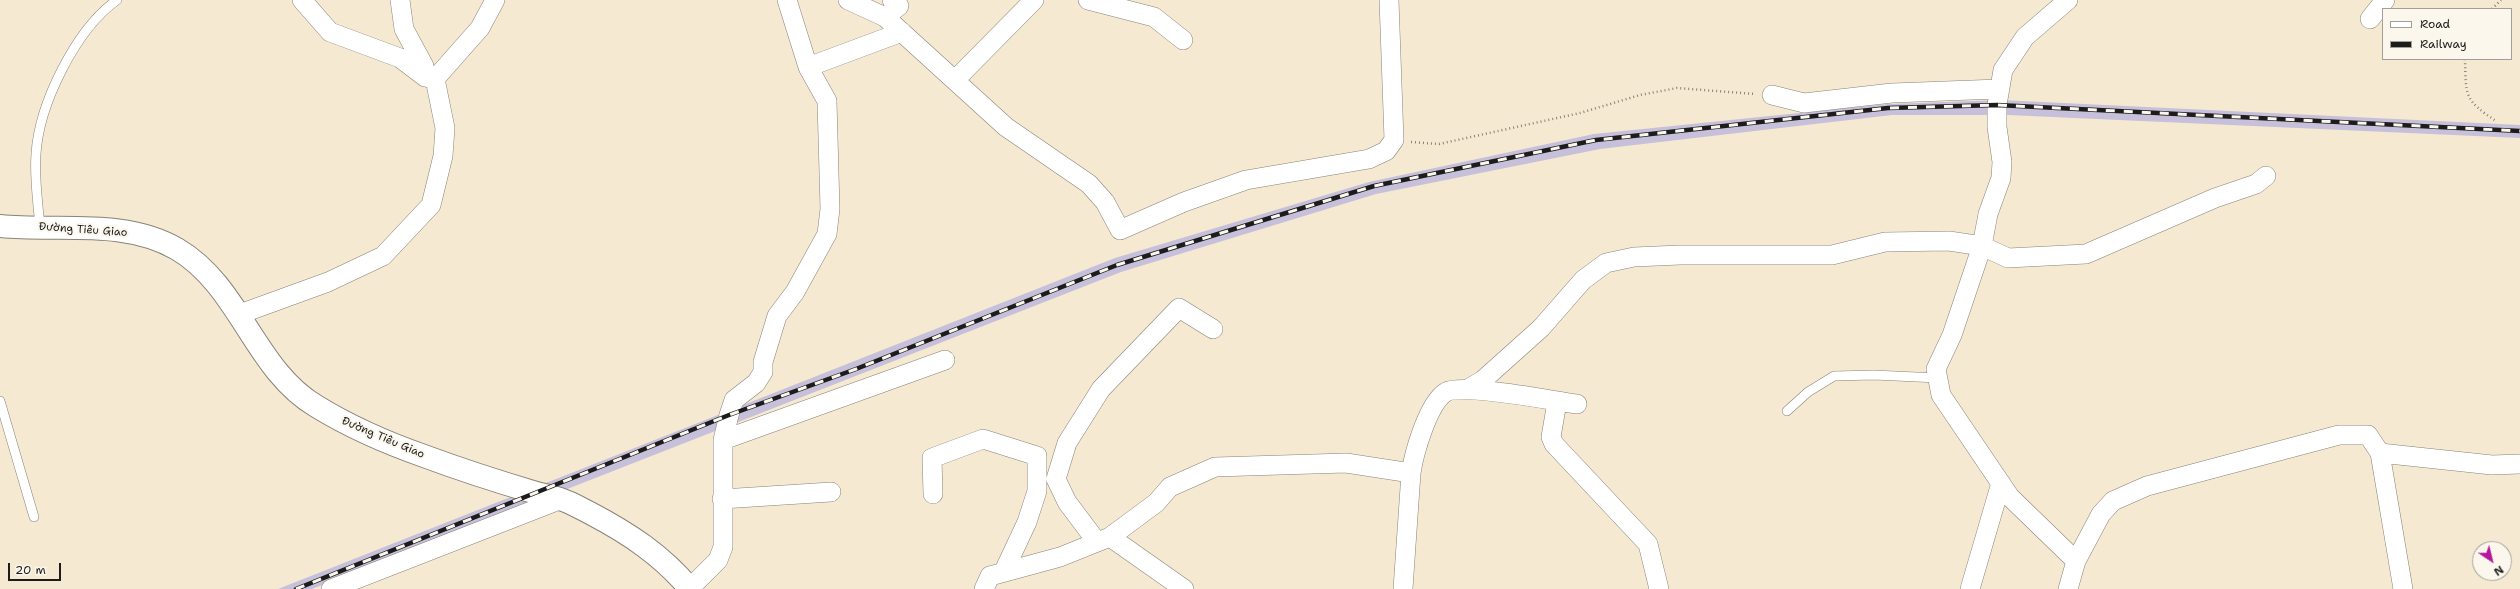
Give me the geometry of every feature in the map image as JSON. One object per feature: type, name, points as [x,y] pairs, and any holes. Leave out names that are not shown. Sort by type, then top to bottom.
[{"type":"highway","name":"Đường Tiêu Giao","points":[[0,226],[103,229],[143,235],[177,249],[207,273],[240,314],[262,352],[296,391],[314,405],[352,427],[423,456],[534,492],[562,499],[628,533],[660,557],[690,589]]},
{"type":"street","points":[[302,0],[330,32],[400,58],[430,78]]},
{"type":"street","points":[[240,314],[328,282],[383,256],[431,205],[443,156],[445,128],[430,78],[404,29],[400,0]]},
{"type":"street","points":[[430,78],[480,28],[494,0]]},
{"type":"street","points":[[690,589],[718,560],[723,547],[723,440],[734,400],[756,383],[763,372],[763,362],[777,316],[795,292],[827,234],[830,209],[827,101],[808,67],[787,0]]},
{"type":"street","points":[[848,0],[889,8],[902,32],[1006,127],[1089,184],[1105,202],[1120,230],[1184,202],[1246,180],[1369,159],[1386,151],[1394,140],[1389,0]]},
{"type":"street","points":[[955,80],[1034,0]]},
{"type":"street","points":[[1088,0],[1154,17],[1183,40]]},
{"type":"street","points":[[2068,0],[2025,37],[2003,70],[1999,89],[1997,127],[2002,162],[2001,178],[1988,214],[1982,246],[1952,335],[1936,369],[1941,395],[2001,484],[2010,496],[2076,561]]},
{"type":"street","points":[[2370,20],[2385,0]]},
{"type":"street","points":[[808,67],[902,32]]},
{"type":"street","points":[[1772,95],[1804,103],[1892,93],[1999,89]]},
{"type":"street","points":[[1468,389],[1483,380],[1541,328],[1583,280],[1606,263],[1634,258],[1680,255],[1832,255],[1885,242],[1949,241],[1982,246],[2008,258],[2086,254],[2215,198],[2256,184],[2266,176]]},
{"type":"street","points":[[1184,589],[1104,540],[1067,502],[1056,479],[1067,443],[1102,389],[1128,359],[1179,308],[1214,329]]},
{"type":"street","points":[[723,440],[945,360]]},
{"type":"street","points":[[1403,589],[1411,472],[1414,454],[1434,403],[1446,392],[1468,389],[1577,404]]},
{"type":"street","points":[[1557,402],[1551,437],[1554,444],[1648,544],[1658,589]]},
{"type":"street","points":[[2068,589],[2076,561],[2105,510],[2113,501],[2147,486],[2339,435],[2368,435],[2380,453],[2403,589]]},
{"type":"street","points":[[933,494],[932,458],[983,440],[1037,456],[1036,492],[1028,522],[1004,571]]},
{"type":"street","points":[[2380,453],[2492,464],[2520,464]]},
{"type":"street","points":[[984,589],[990,576],[1060,557],[1104,540],[1156,503],[1170,487],[1215,467],[1346,463],[1411,472]]},
{"type":"street","points":[[1970,589],[2001,484]]},
{"type":"street","points":[[1036,492],[1060,488]]},
{"type":"street","points":[[722,500],[831,492]]},
{"type":"street","points":[[331,589],[562,499]]},
{"type":"lane","points":[[40,227],[36,153],[51,90],[65,63],[109,5],[117,0]]},
{"type":"lane","points":[[1786,411],[1808,392],[1834,376],[1874,375],[1938,378]]},
{"type":"lane","points":[[0,401],[34,517]]},
{"type":"path","points":[[2493,8],[2501,0]]},
{"type":"path","points":[[2465,60],[2466,93],[2476,108],[2496,121]]},
{"type":"path","points":[[1394,140],[1438,144],[1580,113],[1640,95],[1677,88],[1772,95]]},
{"type":"shaded area","points":[[2001,100],[2520,125],[2520,138],[2008,115],[1892,115],[1600,149],[1376,194],[1121,272],[312,589],[278,589],[1115,258],[1369,182],[1594,134],[1887,104]]},
{"type":"railway","points":[[296,589],[729,415],[856,369],[1117,265],[1374,186],[1596,140],[1888,108],[1997,105],[2520,131]]}]
